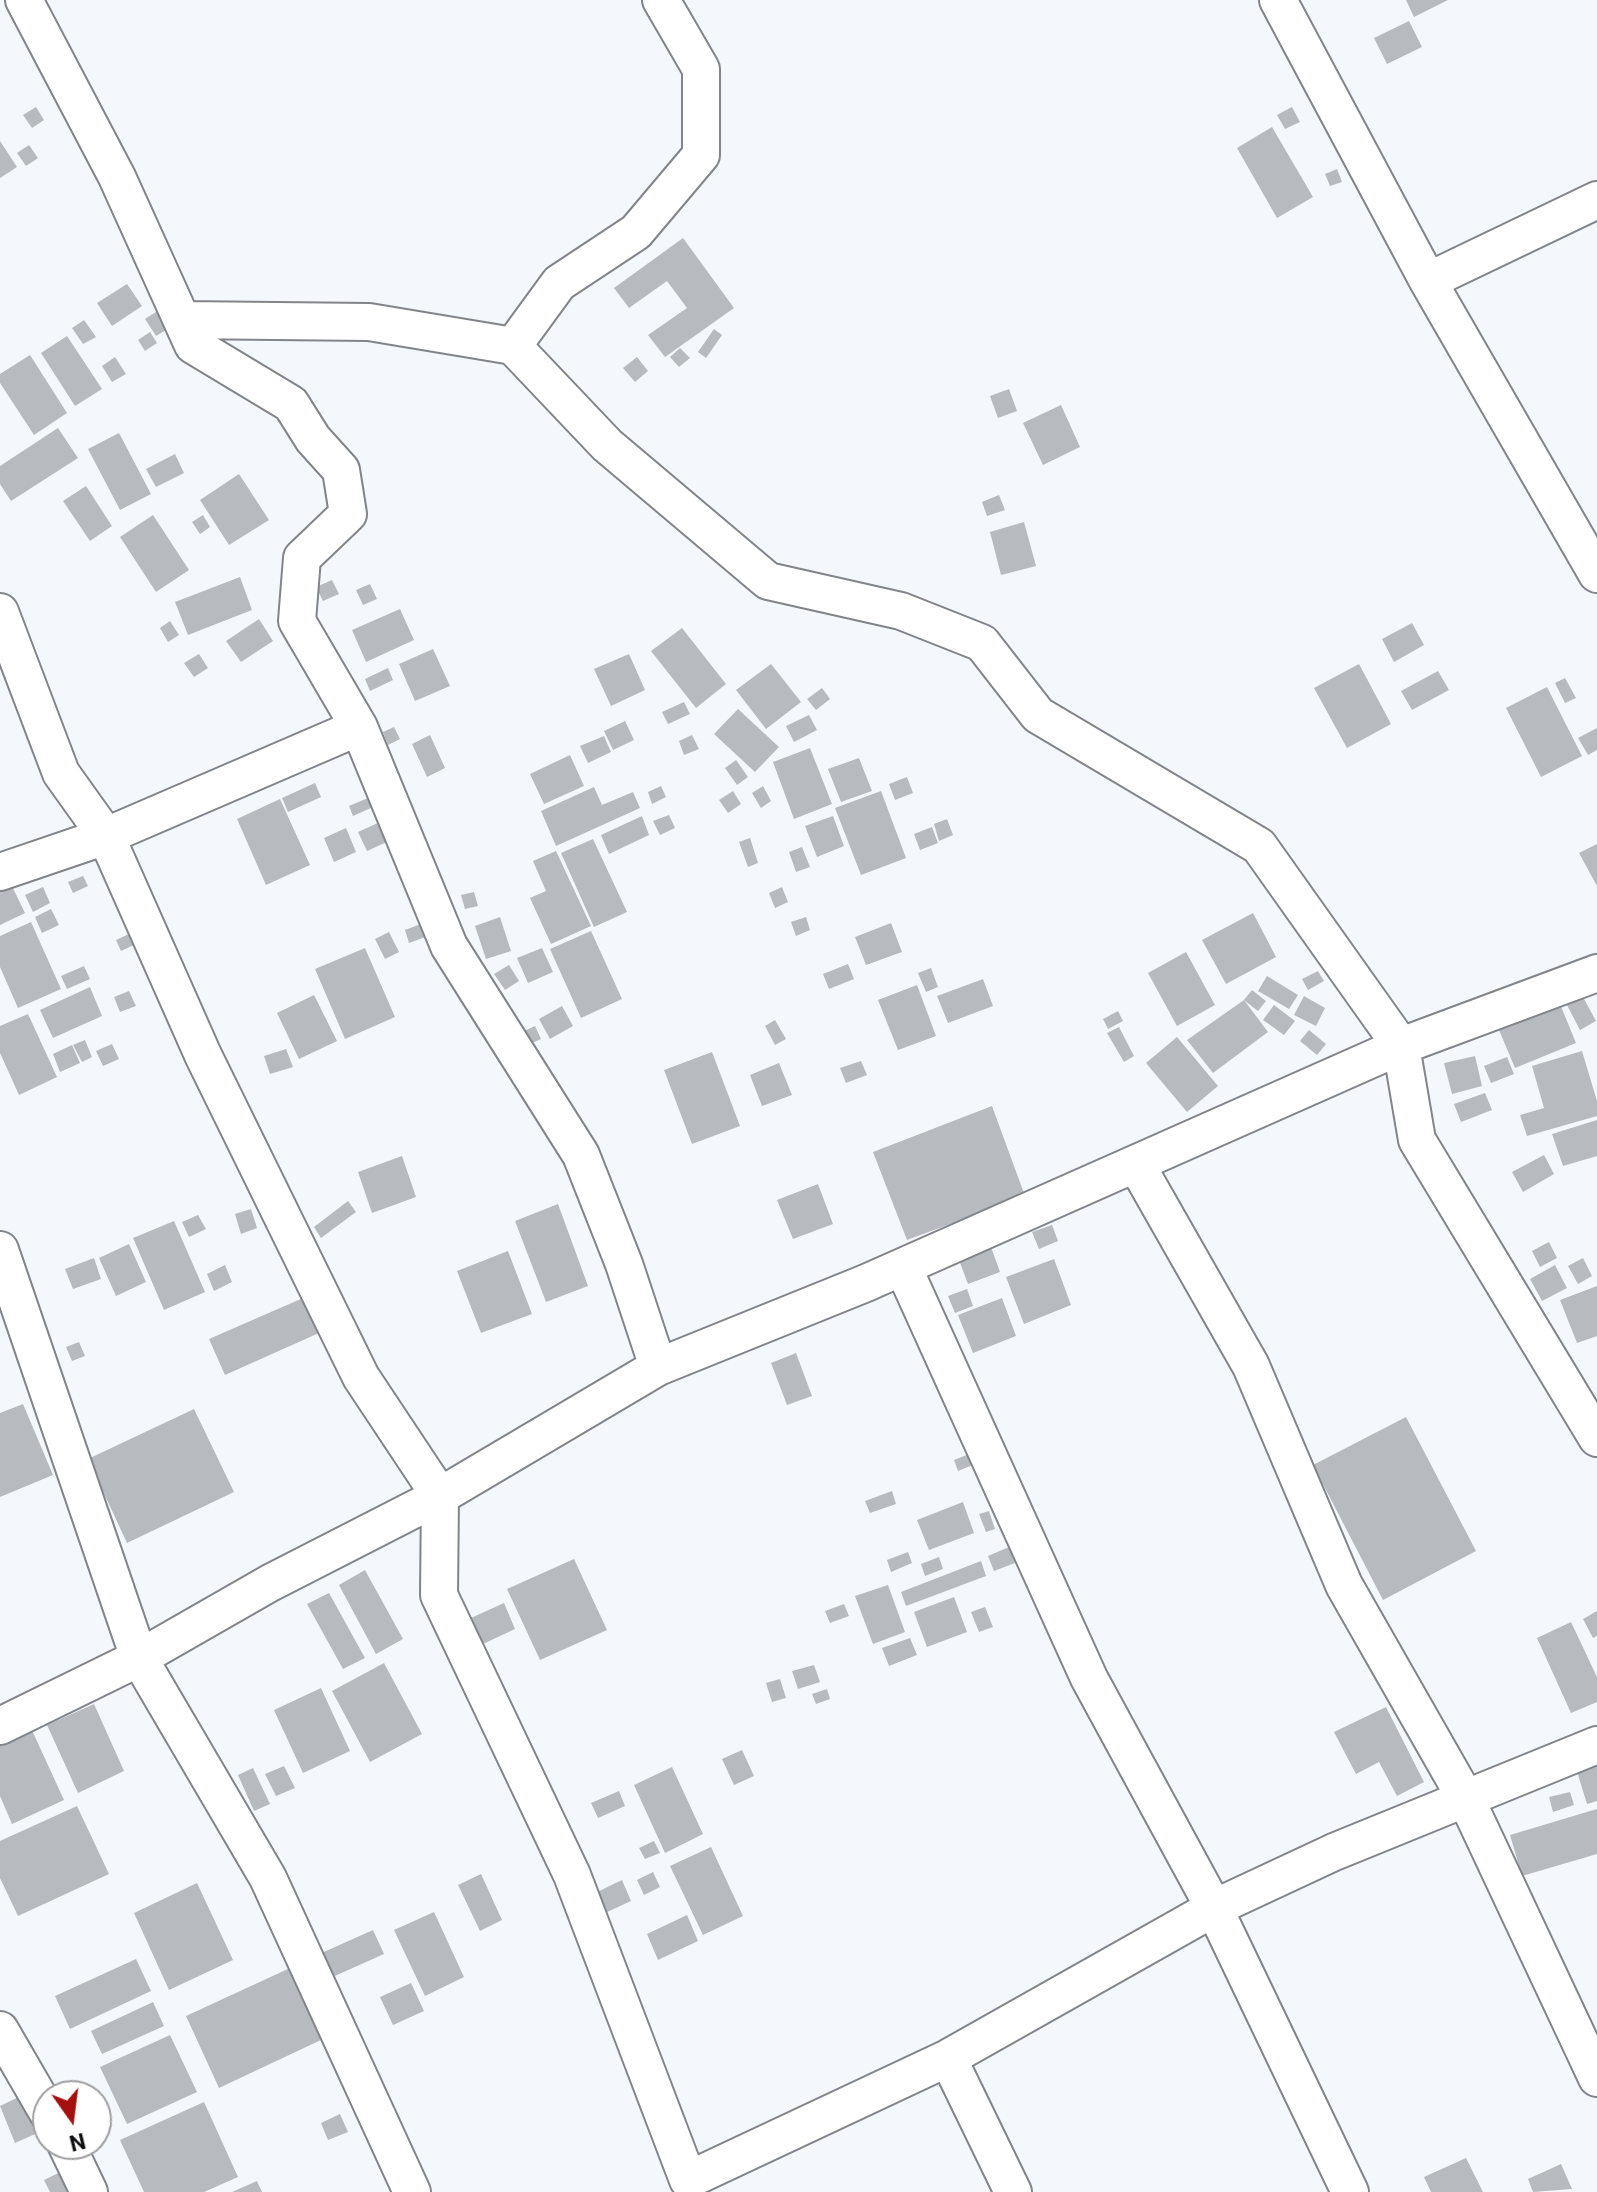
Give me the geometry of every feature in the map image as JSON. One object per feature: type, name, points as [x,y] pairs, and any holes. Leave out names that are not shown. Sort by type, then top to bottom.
[{"type":"street","points":[[24,0],[117,177],[193,345],[291,404],[313,439],[341,470],[348,514],[302,558],[297,621],[359,727],[449,946],[581,1155],[624,1264],[658,1367]]},
{"type":"street","points":[[513,346],[559,283],[636,232],[701,155],[701,69],[661,0]]},
{"type":"street","points":[[1278,0],[1428,281],[1597,574]]},
{"type":"street","points":[[1428,281],[1597,200]]},
{"type":"street","points":[[182,320],[369,322],[513,346],[607,445],[768,581],[901,611],[982,643],[1038,715],[1259,846],[1401,1046],[1417,1140],[1597,1438]]},
{"type":"street","points":[[0,612],[61,773],[106,836],[203,1055],[361,1377],[440,1496],[439,1595],[572,1875],[691,2186],[948,2058],[1214,1908],[1334,1852],[1597,1745]]},
{"type":"street","points":[[0,872],[106,836],[359,727]]},
{"type":"street","points":[[0,1726],[139,1658],[270,1583],[440,1496],[658,1367],[903,1267],[1401,1046],[1597,973]]},
{"type":"street","points":[[1136,1164],[1251,1366],[1344,1585],[1466,1799],[1597,2078]]},
{"type":"street","points":[[0,1250],[139,1658],[268,1878],[412,2192]]},
{"type":"street","points":[[903,1267],[1089,1678],[1214,1908],[1350,2192]]},
{"type":"street","points":[[0,2030],[32,2085]]},
{"type":"street","points":[[948,2058],[1013,2192]]},
{"type":"street","points":[[74,2160],[89,2192]]},
{"type":"building","points":[[1406,0],[1448,0],[1414,17]]},
{"type":"building","points":[[1409,21],[1422,47],[1387,64],[1374,38]]},
{"type":"building","points":[[36,107],[44,120],[32,128],[23,115]]},
{"type":"building","points":[[1292,107],[1300,122],[1285,129],[1277,115]]},
{"type":"building","points":[[1272,127],[1313,197],[1277,218],[1237,148]]},
{"type":"building","points":[[0,141],[17,167],[0,178]]},
{"type":"building","points":[[29,145],[38,158],[26,166],[17,153]]},
{"type":"building","points":[[1337,169],[1342,182],[1330,186],[1325,174]]},
{"type":"building","points":[[683,238],[734,308],[665,357],[648,335],[687,308],[667,281],[629,308],[614,288]]},
{"type":"building","points":[[127,284],[142,306],[112,326],[97,303]]},
{"type":"building","points":[[159,310],[171,327],[156,336],[145,319]]},
{"type":"building","points":[[84,320],[96,337],[83,344],[72,328]]},
{"type":"building","points":[[714,329],[722,335],[706,358],[698,352]]},
{"type":"building","points":[[150,332],[157,343],[145,351],[138,340]]},
{"type":"building","points":[[67,336],[102,389],[75,406],[41,353]]},
{"type":"building","points":[[680,348],[690,358],[679,367],[670,357]]},
{"type":"building","points":[[30,355],[67,413],[34,435],[0,383],[0,374]]},
{"type":"building","points":[[115,357],[126,374],[112,382],[102,366]]},
{"type":"building","points":[[637,357],[648,371],[635,382],[623,368]]},
{"type":"building","points":[[1009,389],[1017,411],[998,418],[990,396]]},
{"type":"building","points":[[1061,405],[1080,447],[1043,465],[1023,423]]},
{"type":"building","points":[[58,428],[78,458],[11,501],[0,484],[0,466]]},
{"type":"building","points":[[119,433],[151,494],[120,510],[88,449]]},
{"type":"building","points":[[175,454],[184,473],[156,487],[146,469]]},
{"type":"building","points":[[239,474],[269,520],[229,545],[200,500]]},
{"type":"building","points":[[86,486],[112,526],[90,541],[63,501]]},
{"type":"building","points":[[999,495],[1005,510],[987,516],[982,502]]},
{"type":"building","points":[[153,515],[189,570],[156,592],[120,537]]},
{"type":"building","points":[[203,515],[210,527],[200,534],[192,522]]},
{"type":"building","points":[[1024,522],[1036,566],[1001,575],[990,532]]},
{"type":"building","points":[[240,577],[252,610],[188,635],[175,602]]},
{"type":"building","points":[[332,580],[339,594],[323,601],[316,587]]},
{"type":"building","points":[[370,584],[377,599],[363,605],[356,590]]},
{"type":"building","points":[[400,609],[414,640],[366,662],[352,630]]},
{"type":"building","points":[[259,619],[273,641],[241,662],[226,641]]},
{"type":"building","points":[[170,621],[179,635],[168,642],[160,628]]},
{"type":"building","points":[[1412,623],[1424,645],[1394,662],[1382,639]]},
{"type":"building","points":[[682,628],[726,684],[696,708],[651,651]]},
{"type":"building","points":[[433,649],[450,686],[415,701],[399,664]]},
{"type":"building","points":[[199,654],[208,668],[194,677],[184,663]]},
{"type":"building","points":[[629,654],[645,690],[611,706],[594,669]]},
{"type":"building","points":[[771,664],[801,702],[766,729],[736,690]]},
{"type":"building","points":[[1359,664],[1391,724],[1347,748],[1314,688]]},
{"type":"building","points":[[388,668],[393,680],[370,691],[365,679]]},
{"type":"building","points":[[1438,671],[1449,690],[1412,710],[1401,691]]},
{"type":"building","points":[[1565,678],[1576,698],[1565,703],[1555,683]]},
{"type":"building","points":[[1547,687],[1582,756],[1541,777],[1506,708]]},
{"type":"building","points":[[822,688],[830,699],[816,710],[807,699]]},
{"type":"building","points":[[684,702],[690,714],[668,724],[662,712]]},
{"type":"building","points":[[738,709],[779,747],[755,772],[714,734]]},
{"type":"building","points":[[809,715],[817,730],[794,742],[786,726]]},
{"type":"building","points":[[625,721],[634,740],[613,750],[604,731]]},
{"type":"building","points":[[394,727],[400,739],[388,745],[383,732]]},
{"type":"building","points":[[1597,728],[1597,750],[1588,755],[1578,738]]},
{"type":"building","points":[[430,735],[445,768],[427,777],[412,744]]},
{"type":"building","points":[[692,735],[699,749],[684,755],[679,741]]},
{"type":"building","points":[[604,736],[611,752],[588,763],[580,746]]},
{"type":"building","points":[[810,748],[832,804],[794,819],[773,762]]},
{"type":"building","points":[[570,755],[584,786],[544,804],[530,774]]},
{"type":"building","points":[[859,758],[872,791],[841,802],[828,769]]},
{"type":"building","points":[[736,760],[748,777],[737,785],[725,768]]},
{"type":"building","points":[[907,777],[913,793],[895,800],[889,784]]},
{"type":"building","points":[[315,783],[321,797],[288,812],[282,798]]},
{"type":"building","points":[[661,786],[666,797],[652,804],[648,792]]},
{"type":"building","points":[[763,786],[771,801],[761,808],[752,793]]},
{"type":"building","points":[[594,787],[602,805],[633,792],[640,808],[556,846],[541,811]]},
{"type":"building","points":[[733,791],[741,804],[728,813],[719,800]]},
{"type":"building","points":[[881,791],[906,858],[861,875],[835,808]]},
{"type":"building","points":[[368,798],[373,807],[353,816],[349,806]]},
{"type":"building","points":[[280,799],[310,865],[266,885],[237,819]]},
{"type":"building","points":[[669,815],[675,828],[660,835],[653,821]]},
{"type":"building","points":[[642,816],[649,835],[609,854],[601,835]]},
{"type":"building","points":[[833,816],[844,846],[817,857],[805,826]]},
{"type":"building","points":[[947,819],[953,835],[939,841],[934,824]]},
{"type":"building","points":[[380,822],[389,841],[367,851],[358,832]]},
{"type":"building","points":[[932,827],[938,843],[920,850],[914,834]]},
{"type":"building","points":[[346,828],[356,852],[334,862],[324,838]]},
{"type":"building","points":[[750,838],[758,863],[748,867],[739,842]]},
{"type":"building","points":[[593,839],[627,912],[594,927],[561,853]]},
{"type":"building","points":[[1597,844],[1597,886],[1579,853]]},
{"type":"building","points":[[802,847],[810,867],[796,872],[789,852]]},
{"type":"building","points":[[556,851],[591,926],[551,944],[530,898],[546,891],[533,861]]},
{"type":"building","points":[[83,876],[88,886],[73,893],[68,882]]},
{"type":"building","points":[[12,886],[25,913],[0,925],[0,891]]},
{"type":"building","points":[[43,887],[50,903],[33,912],[25,895]]},
{"type":"building","points":[[782,887],[788,902],[775,908],[769,893]]},
{"type":"building","points":[[474,892],[478,906],[465,909],[461,895]]},
{"type":"building","points":[[51,909],[59,925],[42,933],[35,917]]},
{"type":"building","points":[[1253,913],[1276,957],[1226,984],[1202,940]]},
{"type":"building","points":[[500,917],[511,951],[486,959],[475,926]]},
{"type":"building","points":[[806,917],[810,930],[796,936],[791,922]]},
{"type":"building","points":[[31,922],[61,989],[18,1008],[0,967],[0,936]]},
{"type":"building","points":[[426,922],[431,935],[409,943],[405,930]]},
{"type":"building","points":[[891,923],[902,952],[866,965],[855,937]]},
{"type":"building","points":[[591,931],[622,999],[581,1018],[550,949]]},
{"type":"building","points":[[389,932],[399,952],[385,959],[375,939]]},
{"type":"building","points":[[131,933],[136,944],[121,951],[116,940]]},
{"type":"building","points":[[365,948],[395,1017],[345,1039],[315,969]]},
{"type":"building","points":[[542,948],[553,972],[528,983],[517,958]]},
{"type":"building","points":[[1186,952],[1215,1005],[1177,1026],[1148,973]]},
{"type":"building","points":[[848,964],[854,979],[829,989],[823,974]]},
{"type":"building","points":[[509,965],[519,981],[505,990],[494,974]]},
{"type":"building","points":[[84,966],[90,979],[67,989],[61,976]]},
{"type":"building","points":[[931,968],[938,987],[926,992],[918,973]]},
{"type":"building","points":[[1318,971],[1324,981],[1308,990],[1302,979]]},
{"type":"building","points":[[1267,976],[1298,995],[1289,1009],[1258,991]]},
{"type":"building","points":[[983,979],[993,1006],[948,1023],[937,996]]},
{"type":"building","points":[[917,985],[936,1036],[898,1050],[878,1000]]},
{"type":"building","points":[[90,987],[102,1016],[53,1038],[40,1010]]},
{"type":"building","points":[[1252,990],[1266,1001],[1258,1011],[1244,1000]]},
{"type":"building","points":[[129,991],[136,1006],[120,1012],[114,997]]},
{"type":"building","points":[[314,995],[337,1041],[299,1059],[277,1013]]},
{"type":"building","points":[[1304,996],[1325,1008],[1316,1026],[1294,1015]]},
{"type":"building","points":[[1583,997],[1596,1021],[1580,1030],[1567,1005]]},
{"type":"building","points":[[1244,1000],[1268,1032],[1213,1073],[1187,1040]]},
{"type":"building","points":[[1560,1004],[1576,1043],[1515,1068],[1499,1030]]},
{"type":"building","points":[[1274,1005],[1295,1021],[1284,1035],[1263,1020]]},
{"type":"building","points":[[562,1006],[573,1026],[550,1039],[539,1019]]},
{"type":"building","points":[[1118,1011],[1123,1021],[1108,1029],[1103,1019]]},
{"type":"building","points":[[28,1014],[57,1077],[19,1095],[0,1053],[0,1026]]},
{"type":"building","points":[[775,1020],[786,1039],[775,1045],[765,1026]]},
{"type":"building","points":[[535,1026],[541,1039],[528,1045],[522,1032]]},
{"type":"building","points":[[1119,1027],[1134,1056],[1124,1062],[1107,1033]]},
{"type":"building","points":[[1309,1030],[1326,1044],[1317,1055],[1300,1041]]},
{"type":"building","points":[[1177,1037],[1218,1086],[1187,1112],[1146,1063]]},
{"type":"building","points":[[85,1040],[92,1057],[82,1062],[73,1045]]},
{"type":"building","points":[[112,1044],[119,1059],[103,1066],[96,1051]]},
{"type":"building","points":[[72,1045],[80,1063],[60,1072],[53,1054]]},
{"type":"building","points":[[286,1049],[293,1067],[270,1074],[264,1056]]},
{"type":"building","points":[[1582,1051],[1597,1101],[1597,1116],[1527,1136],[1520,1115],[1544,1108],[1532,1066]]},
{"type":"building","points":[[712,1052],[740,1126],[692,1144],[664,1070]]},
{"type":"building","points":[[1475,1056],[1482,1086],[1452,1094],[1444,1063]]},
{"type":"building","points":[[1507,1057],[1514,1074],[1491,1083],[1484,1066]]},
{"type":"building","points":[[861,1061],[867,1075],[846,1083],[840,1068]]},
{"type":"building","points":[[779,1063],[792,1095],[762,1106],[750,1075]]},
{"type":"building","points":[[1485,1093],[1492,1110],[1461,1122],[1454,1104]]},
{"type":"building","points":[[992,1106],[1025,1196],[907,1240],[873,1152]]},
{"type":"building","points":[[1597,1120],[1597,1156],[1563,1166],[1552,1134]]},
{"type":"building","points":[[1544,1155],[1554,1174],[1523,1192],[1512,1172]]},
{"type":"building","points":[[402,1156],[416,1197],[372,1213],[358,1172]]},
{"type":"building","points":[[818,1184],[833,1224],[793,1239],[777,1200]]},
{"type":"building","points":[[348,1201],[356,1212],[321,1238],[314,1227]]},
{"type":"building","points":[[558,1204],[588,1286],[546,1302],[515,1221]]},
{"type":"building","points":[[251,1209],[257,1228],[241,1234],[235,1214]]},
{"type":"building","points":[[198,1215],[206,1229],[189,1237],[182,1222]]},
{"type":"building","points":[[174,1221],[205,1292],[164,1310],[133,1238]]},
{"type":"building","points":[[1052,1225],[1058,1241],[1039,1249],[1032,1232]]},
{"type":"building","points":[[1549,1242],[1557,1258],[1540,1267],[1532,1251]]},
{"type":"building","points":[[129,1244],[146,1282],[116,1296],[99,1258]]},
{"type":"building","points":[[991,1247],[1000,1272],[968,1284],[959,1260]]},
{"type":"building","points":[[508,1251],[532,1314],[481,1333],[457,1271]]},
{"type":"building","points":[[94,1258],[101,1279],[73,1289],[65,1269]]},
{"type":"building","points":[[1583,1258],[1592,1276],[1578,1284],[1568,1266]]},
{"type":"building","points":[[1054,1259],[1071,1305],[1024,1324],[1006,1277]]},
{"type":"building","points":[[225,1265],[232,1282],[214,1291],[207,1274]]},
{"type":"building","points":[[1555,1265],[1567,1288],[1542,1301],[1530,1279]]},
{"type":"building","points":[[1597,1286],[1597,1336],[1577,1343],[1560,1300]]},
{"type":"building","points":[[967,1289],[973,1306],[955,1313],[948,1296]]},
{"type":"building","points":[[303,1298],[319,1333],[225,1375],[209,1339]]},
{"type":"building","points":[[1002,1298],[1016,1336],[973,1353],[958,1315]]},
{"type":"building","points":[[79,1342],[85,1356],[72,1361],[66,1347]]},
{"type":"building","points":[[796,1353],[812,1396],[787,1405],[771,1363]]},
{"type":"building","points":[[23,1404],[53,1475],[0,1497],[0,1413]]},
{"type":"building","points":[[194,1409],[234,1492],[127,1543],[88,1459]]},
{"type":"building","points":[[1406,1417],[1476,1551],[1383,1600],[1313,1465]]},
{"type":"building","points":[[969,1454],[973,1465],[958,1471],[954,1460]]},
{"type":"building","points":[[892,1491],[896,1504],[870,1513],[865,1501]]},
{"type":"building","points":[[963,1502],[974,1533],[929,1550],[917,1520]]},
{"type":"building","points":[[989,1511],[995,1529],[986,1532],[979,1514]]},
{"type":"building","points":[[1009,1547],[1015,1563],[994,1571],[988,1556]]},
{"type":"building","points":[[908,1552],[912,1563],[891,1572],[887,1560]]},
{"type":"building","points":[[939,1557],[943,1569],[925,1576],[921,1564]]},
{"type":"building","points":[[574,1559],[607,1630],[540,1660],[507,1589]]},
{"type":"building","points":[[981,1561],[986,1576],[906,1606],[901,1592]]},
{"type":"building","points":[[365,1570],[403,1639],[376,1654],[339,1585]]},
{"type":"building","points":[[888,1585],[905,1632],[873,1644],[855,1596]]},
{"type":"building","points":[[329,1593],[365,1658],[343,1669],[307,1604]]},
{"type":"building","points":[[954,1597],[967,1632],[927,1647],[914,1612]]},
{"type":"building","points":[[504,1603],[515,1629],[483,1644],[471,1618]]},
{"type":"building","points":[[844,1604],[849,1616],[830,1623],[825,1611]]},
{"type":"building","points":[[985,1607],[993,1627],[979,1632],[971,1612]]},
{"type":"building","points":[[1597,1611],[1597,1636],[1593,1638],[1583,1619]]},
{"type":"building","points":[[1571,1622],[1597,1677],[1597,1702],[1571,1713],[1537,1638]]},
{"type":"building","points":[[910,1638],[917,1655],[889,1666],[882,1648]]},
{"type":"building","points":[[384,1663],[422,1734],[370,1762],[332,1691]]},
{"type":"building","points":[[814,1665],[820,1682],[798,1689],[792,1671]]},
{"type":"building","points":[[780,1679],[786,1698],[772,1702],[766,1683]]},
{"type":"building","points":[[321,1688],[350,1751],[303,1773],[274,1710]]},
{"type":"building","points":[[827,1689],[830,1699],[816,1704],[812,1694]]},
{"type":"building","points":[[94,1704],[124,1771],[78,1793],[47,1725]]},
{"type":"building","points":[[1386,1707],[1424,1782],[1397,1796],[1379,1762],[1356,1774],[1334,1732]]},
{"type":"building","points":[[30,1726],[64,1800],[12,1824],[0,1796],[0,1740]]},
{"type":"building","points":[[742,1750],[754,1776],[734,1785],[722,1759]]},
{"type":"building","points":[[1597,1759],[1597,1801],[1587,1804],[1575,1765]]},
{"type":"building","points":[[284,1766],[295,1788],[276,1796],[265,1774]]},
{"type":"building","points":[[672,1767],[703,1834],[665,1853],[634,1785]]},
{"type":"building","points":[[253,1768],[270,1804],[254,1811],[238,1775]]},
{"type":"building","points":[[619,1791],[625,1806],[598,1818],[591,1803]]},
{"type":"building","points":[[1570,1792],[1574,1805],[1553,1812],[1549,1797]]},
{"type":"building","points":[[77,1806],[109,1874],[18,1916],[0,1878],[0,1841]]},
{"type":"building","points":[[1597,1809],[1597,1854],[1522,1876],[1510,1835]]},
{"type":"building","points":[[654,1841],[660,1853],[645,1859],[639,1848]]},
{"type":"building","points":[[711,1847],[743,1916],[703,1935],[670,1866]]},
{"type":"building","points":[[653,1872],[660,1887],[644,1895],[637,1880]]},
{"type":"building","points":[[481,1874],[502,1920],[480,1931],[458,1885]]},
{"type":"building","points":[[622,1880],[631,1901],[605,1913],[595,1893]]},
{"type":"building","points":[[197,1883],[233,1960],[169,1990],[134,1913]]},
{"type":"building","points":[[434,1912],[464,1977],[425,1996],[394,1930]]},
{"type":"building","points":[[687,1915],[698,1941],[658,1960],[647,1934]]},
{"type":"building","points":[[373,1930],[384,1954],[328,1979],[317,1955]]},
{"type":"building","points":[[136,1959],[151,1991],[70,2029],[55,1996]]},
{"type":"building","points":[[290,1968],[323,2039],[219,2088],[186,2016]]},
{"type":"building","points":[[411,1983],[424,2011],[393,2025],[380,1997]]},
{"type":"building","points":[[153,2002],[164,2026],[102,2054],[91,2031]]},
{"type":"building","points":[[170,2035],[197,2092],[127,2124],[112,2092],[112,2080],[106,2080],[100,2067]]},
{"type":"building","points":[[25,2094],[32,2109],[32,2135],[15,2143],[0,2106]]},
{"type":"building","points":[[204,2102],[238,2177],[204,2192],[144,2192],[120,2140]]},
{"type":"building","points":[[340,2114],[348,2132],[328,2140],[321,2123]]},
{"type":"building","points":[[1466,2158],[1483,2192],[1431,2192],[1424,2177]]},
{"type":"building","points":[[1561,2164],[1572,2189],[1533,2192],[1528,2179]]},
{"type":"building","points":[[73,2166],[85,2192],[50,2192],[44,2180]]},
{"type":"building","points":[[257,2181],[262,2192],[232,2192]]}]
